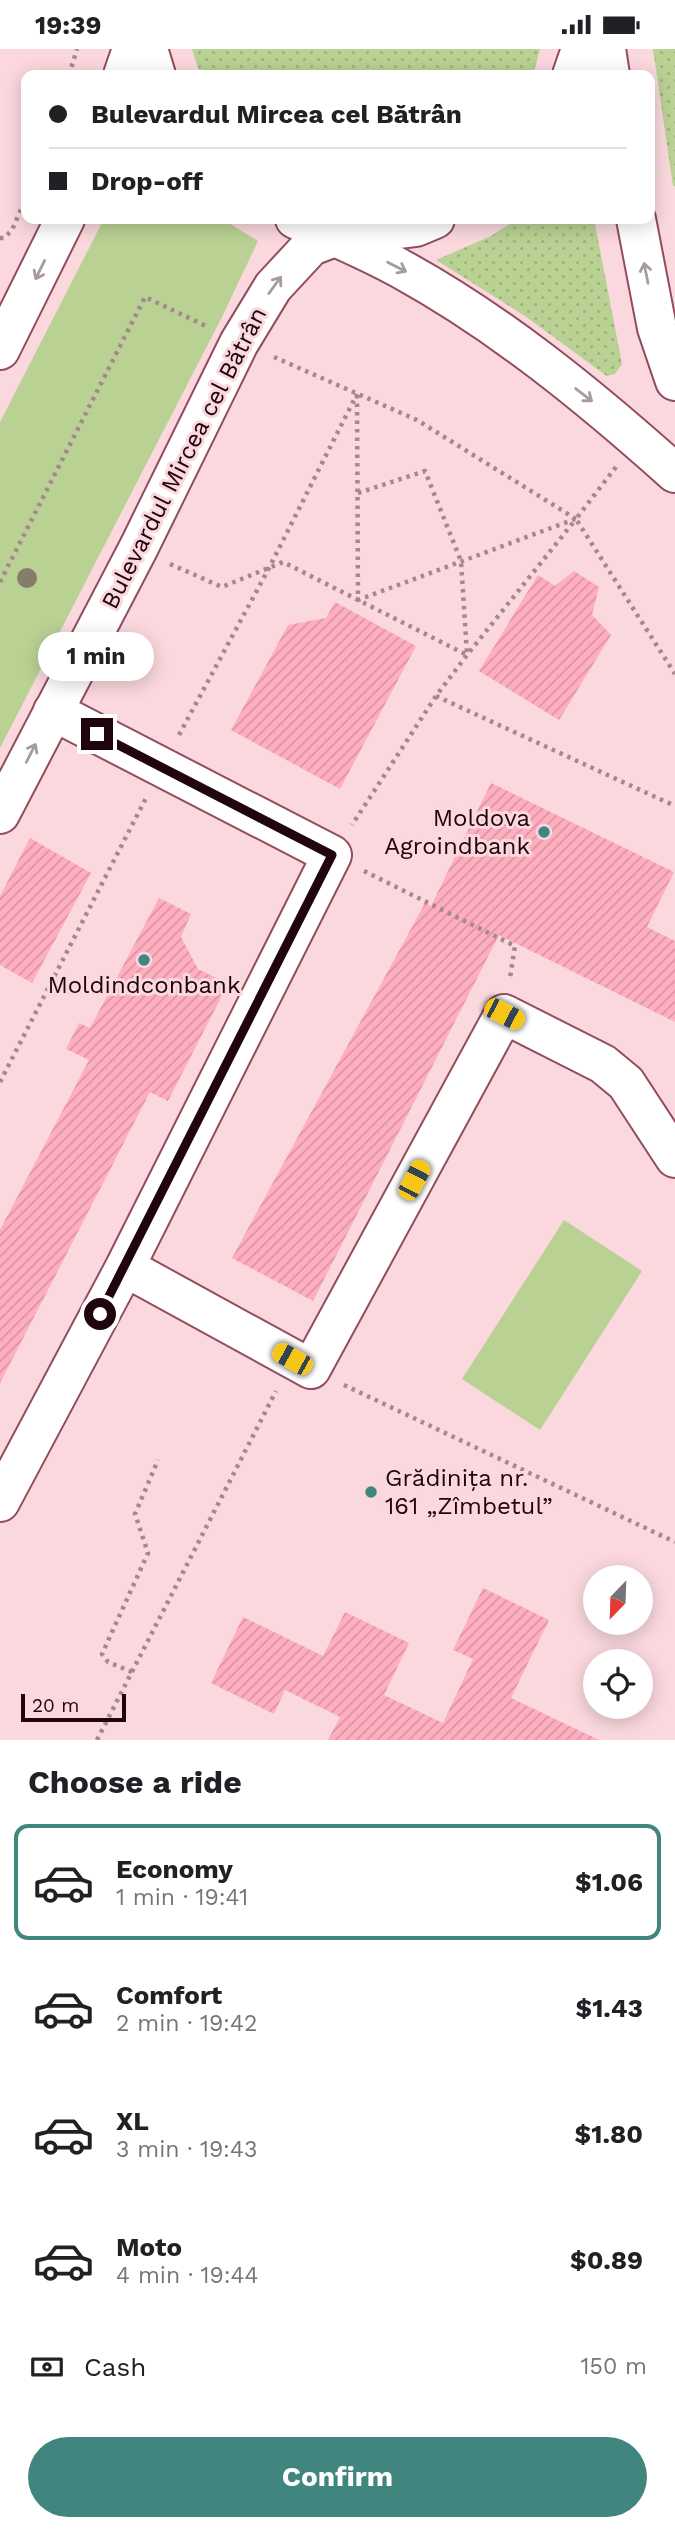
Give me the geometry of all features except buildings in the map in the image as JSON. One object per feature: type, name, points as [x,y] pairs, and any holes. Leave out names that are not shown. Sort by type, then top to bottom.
[{"type":"main road","points":[[124,70],[132,49]]},
{"type":"main road","points":[[148,49],[154,70]]},
{"type":"main road","points":[[574,70],[581,49]]},
{"type":"main road","points":[[606,49],[609,70]]},
{"type":"main road","points":[[5,329],[62,224]]},
{"type":"main road","points":[[306,224],[401,268],[507,337],[593,401],[675,473]]},
{"type":"main road","points":[[335,237],[423,224]]},
{"type":"main road","points":[[637,224],[657,328],[675,381]]},
{"type":"main road","name":"Bulevardul Mircea cel Bătrân","points":[[0,814],[139,547],[240,343],[273,287],[291,264],[311,246],[335,237]]},
{"type":"main road","points":[[0,1503],[125,1267],[332,855],[53,711]]},
{"type":"main road","points":[[125,1267],[302,1364],[504,1014],[603,1064],[626,1083],[675,1158]]},
{"type":"path","points":[[71,70],[78,49]]},
{"type":"path","points":[[0,238],[5,238],[12,230],[21,209]]},
{"type":"path","points":[[0,582],[145,297],[215,331]]},
{"type":"path","points":[[265,353],[417,420],[576,519],[675,674]]},
{"type":"path","points":[[358,394],[358,600]]},
{"type":"path","points":[[0,1082],[161,767],[269,568],[358,394]]},
{"type":"path","points":[[504,1014],[515,946],[332,855],[436,697],[621,460]]},
{"type":"path","points":[[358,493],[425,471],[461,561],[467,655]]},
{"type":"path","points":[[358,600],[576,519]]},
{"type":"path","points":[[160,559],[222,587],[283,562],[467,655]]},
{"type":"path","points":[[436,697],[675,806]]},
{"type":"path","points":[[97,1740],[302,1364],[675,1542]]},
{"type":"path","points":[[132,1672],[107,1662],[102,1654],[148,1553],[135,1514],[158,1460]]},
{"type":"green space","points":[[192,49],[540,49],[534,70],[198,70]]},
{"type":"green space","points":[[653,49],[675,49],[675,186],[673,186]]},
{"type":"green space","points":[[101,224],[230,224],[258,241],[222,317],[0,748],[0,422]]},
{"type":"green space","points":[[509,224],[595,224],[622,364],[615,374],[607,376],[525,316],[436,260],[491,236]]},
{"type":"green space","points":[[564,1220],[642,1271],[540,1430],[462,1379]]},
{"type":"place","name":"Moldova Agroindbank","points":[[544,832]]},
{"type":"place","name":"Moldindconbank","points":[[144,960]]},
{"type":"place","name":"Grădinița nr. 161 „Zîmbetul”","points":[[371,1492]]},
{"type":"route","points":[[97,734],[332,855],[100,1314]]}]
